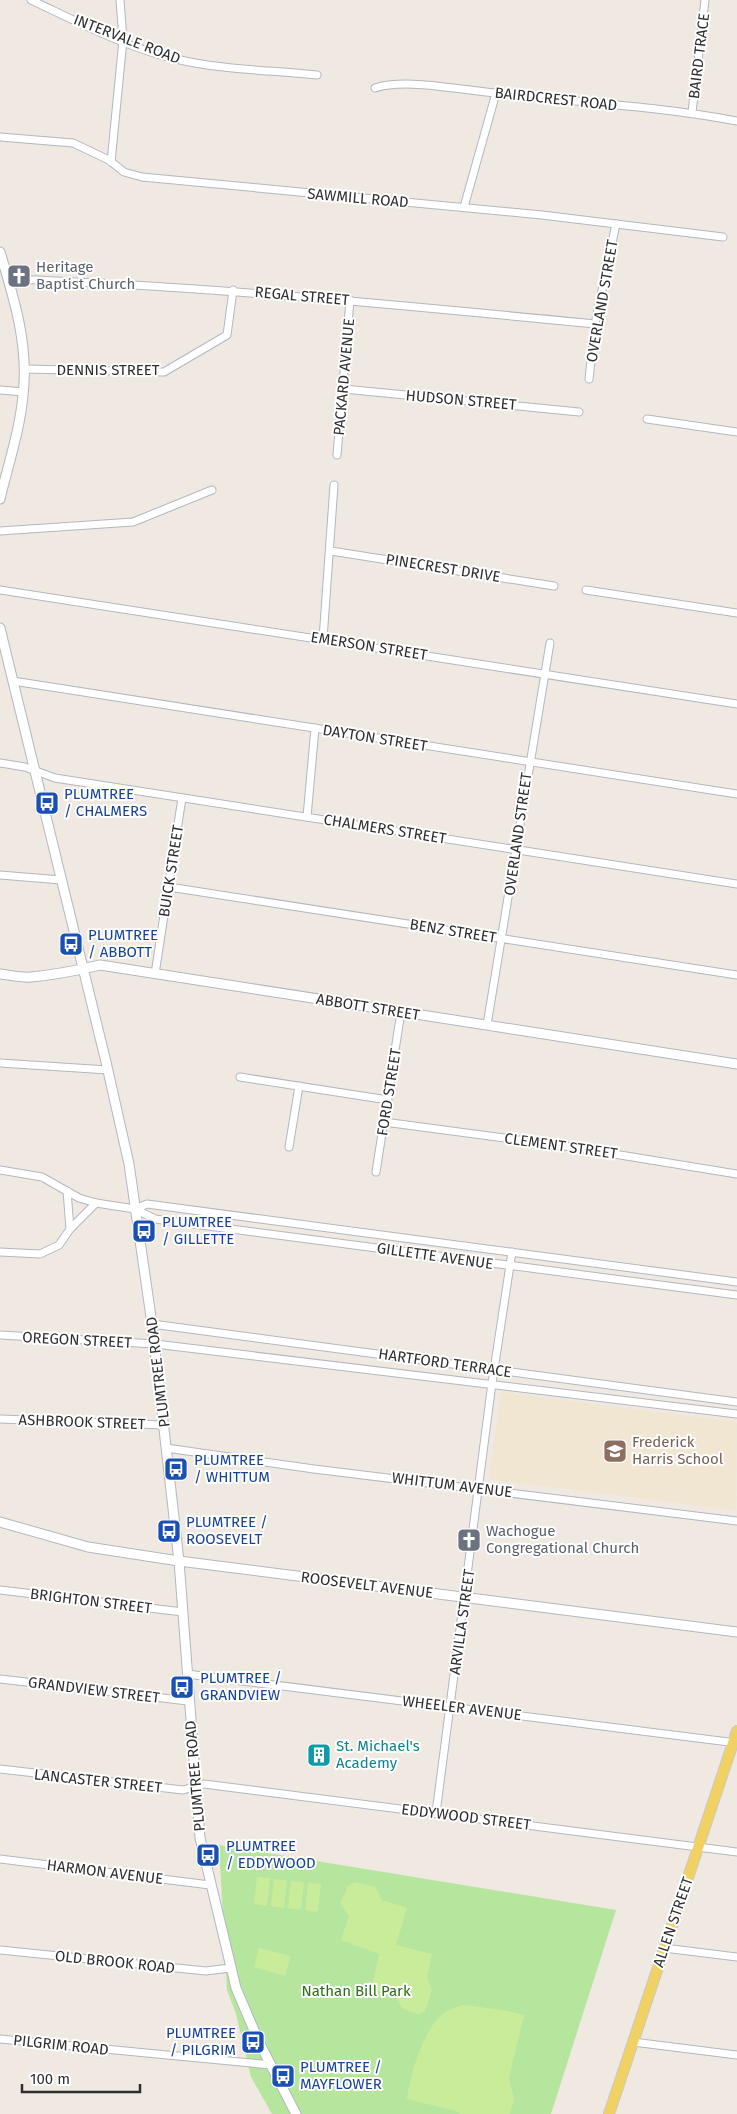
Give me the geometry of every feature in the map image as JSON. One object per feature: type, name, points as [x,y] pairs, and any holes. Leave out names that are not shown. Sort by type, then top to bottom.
[{"type":"main road","name":"ALLEN STREET","points":[[609,2114],[735,1743],[737,1731]]},
{"type":"street","name":"INTERVALE ROAD","points":[[30,0],[123,40],[182,61],[317,75]]},
{"type":"street","points":[[111,162],[123,40],[120,0]]},
{"type":"street","name":"BAIRD TRACE","points":[[692,112],[705,0]]},
{"type":"street","name":"BAIRDCREST ROAD","points":[[374,88],[389,83],[692,112],[737,121]]},
{"type":"street","points":[[464,207],[496,94]]},
{"type":"street","name":"SAWMILL ROAD","points":[[0,137],[73,143],[111,162],[124,172],[142,177],[464,207],[723,237]]},
{"type":"street","name":"OVERLAND STREET","points":[[589,379],[595,324],[616,224]]},
{"type":"street","points":[[0,252],[21,334],[24,369],[24,392],[0,499]]},
{"type":"street","name":"REGAL STREET","points":[[8,279],[107,282],[233,290],[595,324]]},
{"type":"street","name":"DENNIS STREET","points":[[24,369],[164,372],[227,335],[233,290]]},
{"type":"street","name":"PACKARD AVENUE","points":[[338,454],[350,300]]},
{"type":"street","name":"HUDSON STREET","points":[[344,389],[579,412]]},
{"type":"street","points":[[0,390],[24,392]]},
{"type":"street","points":[[647,419],[737,432]]},
{"type":"street","points":[[323,639],[331,551],[334,485]]},
{"type":"street","points":[[0,531],[133,522],[212,490]]},
{"type":"street","name":"PINECREST DRIVE","points":[[331,551],[554,586]]},
{"type":"street","name":"EMERSON STREET","points":[[0,590],[737,704]]},
{"type":"street","points":[[586,590],[737,613]]},
{"type":"street","name":"PLUMTREE ROAD","points":[[0,628],[3,649],[13,680],[122,1130],[152,1324],[179,1561],[198,1825],[230,1968],[245,2012],[296,2114]]},
{"type":"street","name":"OVERLAND STREET","points":[[487,1025],[550,643]]},
{"type":"street","name":"DAYTON STREET","points":[[13,680],[737,794]]},
{"type":"street","points":[[307,817],[315,728]]},
{"type":"street","name":"CHALMERS STREET","points":[[0,763],[15,765],[55,778],[737,884]]},
{"type":"street","name":"BUICK STREET","points":[[155,974],[182,798]]},
{"type":"street","points":[[0,876],[61,880]]},
{"type":"street","name":"BENZ STREET","points":[[169,887],[737,975]]},
{"type":"street","name":"ABBOTT STREET","points":[[0,974],[30,977],[100,966],[737,1064]]},
{"type":"street","name":"FORD STREET","points":[[376,1172],[401,1012]]},
{"type":"street","points":[[0,1063],[108,1070]]},
{"type":"street","points":[[240,1077],[388,1100]]},
{"type":"street","points":[[289,1148],[299,1086]]},
{"type":"street","name":"CLEMENT STREET","points":[[384,1122],[565,1146],[737,1174]]},
{"type":"street","name":"GILLETTE AVENUE","points":[[0,1170],[42,1176],[61,1185],[67,1191],[96,1203],[135,1209],[155,1219],[737,1295]]},
{"type":"street","points":[[67,1191],[70,1229]]},
{"type":"street","points":[[0,1252],[40,1254],[59,1245],[70,1229],[96,1203]]},
{"type":"street","name":"GILLETTE AVENUE","points":[[135,1209],[147,1204],[737,1282]]},
{"type":"street","points":[[259,1233],[262,1219]]},
{"type":"street","points":[[383,1249],[385,1235]]},
{"type":"street","name":"ARVILLA STREET","points":[[436,1813],[466,1597],[492,1383],[512,1252]]},
{"type":"street","points":[[689,1289],[692,1275]]},
{"type":"street","name":"HARTFORD TERRACE","points":[[152,1324],[737,1402]]},
{"type":"street","name":"OREGON STREET","points":[[0,1335],[154,1344]]},
{"type":"street","name":"HARTFORD TERRACE","points":[[154,1344],[492,1383],[737,1414]]},
{"type":"street","name":"ASHBROOK STREET","points":[[0,1419],[164,1425]]},
{"type":"street","name":"WHITTUM AVENUE","points":[[166,1448],[737,1521]]},
{"type":"street","name":"ROOSEVELT AVENUE","points":[[0,1522],[88,1547],[179,1561],[737,1632]]},
{"type":"street","name":"BRIGHTON STREET","points":[[0,1590],[183,1612]]},
{"type":"street","name":"WHEELER AVENUE","points":[[187,1674],[735,1743]]},
{"type":"street","name":"GRANDVIEW STREET","points":[[0,1680],[188,1701]]},
{"type":"street","name":"LANCASTER STREET","points":[[0,1769],[183,1790],[196,1785]]},
{"type":"street","name":"EDDYWOOD STREET","points":[[196,1785],[204,1784],[737,1852]]},
{"type":"street","name":"HARMON AVENUE","points":[[0,1859],[210,1885]]},
{"type":"street","points":[[664,1948],[737,1957]]},
{"type":"street","name":"OLD BROOK ROAD","points":[[0,1950],[206,1971],[230,1968]]},
{"type":"street","name":"PILGRIM ROAD","points":[[0,2039],[271,2065]]},
{"type":"street","points":[[633,2042],[737,2056]]},
{"type":"shaded area","name":"Frederick Harris School","points":[[501,1392],[737,1422],[736,1510],[489,1479]]},
{"type":"green space","name":"Nathan Bill Park","points":[[219,1845],[616,1910],[551,2114],[272,2114],[251,2077],[236,2014],[227,1990]]},
{"type":"green space","points":[[257,1877],[270,1878],[267,1906],[254,1904]]},
{"type":"green space","points":[[274,1879],[287,1880],[284,1908],[271,1906]]},
{"type":"green space","points":[[291,1881],[304,1882],[301,1910],[288,1908]]},
{"type":"green space","points":[[355,1882],[375,1887],[382,1900],[407,1908],[396,1945],[432,1954],[427,1977],[432,1990],[425,2011],[419,2015],[402,2008],[395,1996],[371,1989],[379,1954],[341,1940],[349,1916],[340,1904],[348,1886]]},
{"type":"green space","points":[[308,1883],[321,1884],[318,1912],[305,1910]]},
{"type":"green space","points":[[259,1948],[291,1956],[285,1976],[254,1967]]},
{"type":"green space","points":[[463,2005],[504,2010],[524,2015],[509,2078],[514,2099],[510,2114],[460,2114],[456,2111],[407,2099],[411,2077],[419,2052],[431,2028],[445,2012]]},
{"type":"place","name":"Heritage Baptist Church","points":[[19,276]]},
{"type":"place","name":"PLUMTREE / CHALMERS","points":[[47,803]]},
{"type":"place","name":"PLUMTREE / ABBOTT","points":[[71,944]]},
{"type":"place","name":"PLUMTREE / GILLETTE","points":[[144,1231]]},
{"type":"place","name":"Frederick Harris School","points":[[615,1451]]},
{"type":"place","name":"PLUMTREE / WHITTUM","points":[[176,1469]]},
{"type":"place","name":"PLUMTREE / ROOSEVELT","points":[[169,1531]]},
{"type":"place","name":"Wachogue Congregational Church","points":[[469,1540]]},
{"type":"place","name":"PLUMTREE / GRANDVIEW","points":[[182,1687]]},
{"type":"place","name":"St. Michael's Academy","points":[[319,1755]]},
{"type":"place","name":"PLUMTREE / EDDYWOOD","points":[[208,1855]]},
{"type":"place","name":"PLUMTREE / PILGRIM","points":[[253,2042]]},
{"type":"place","name":"PLUMTREE / MAYFLOWER","points":[[283,2076]]}]
